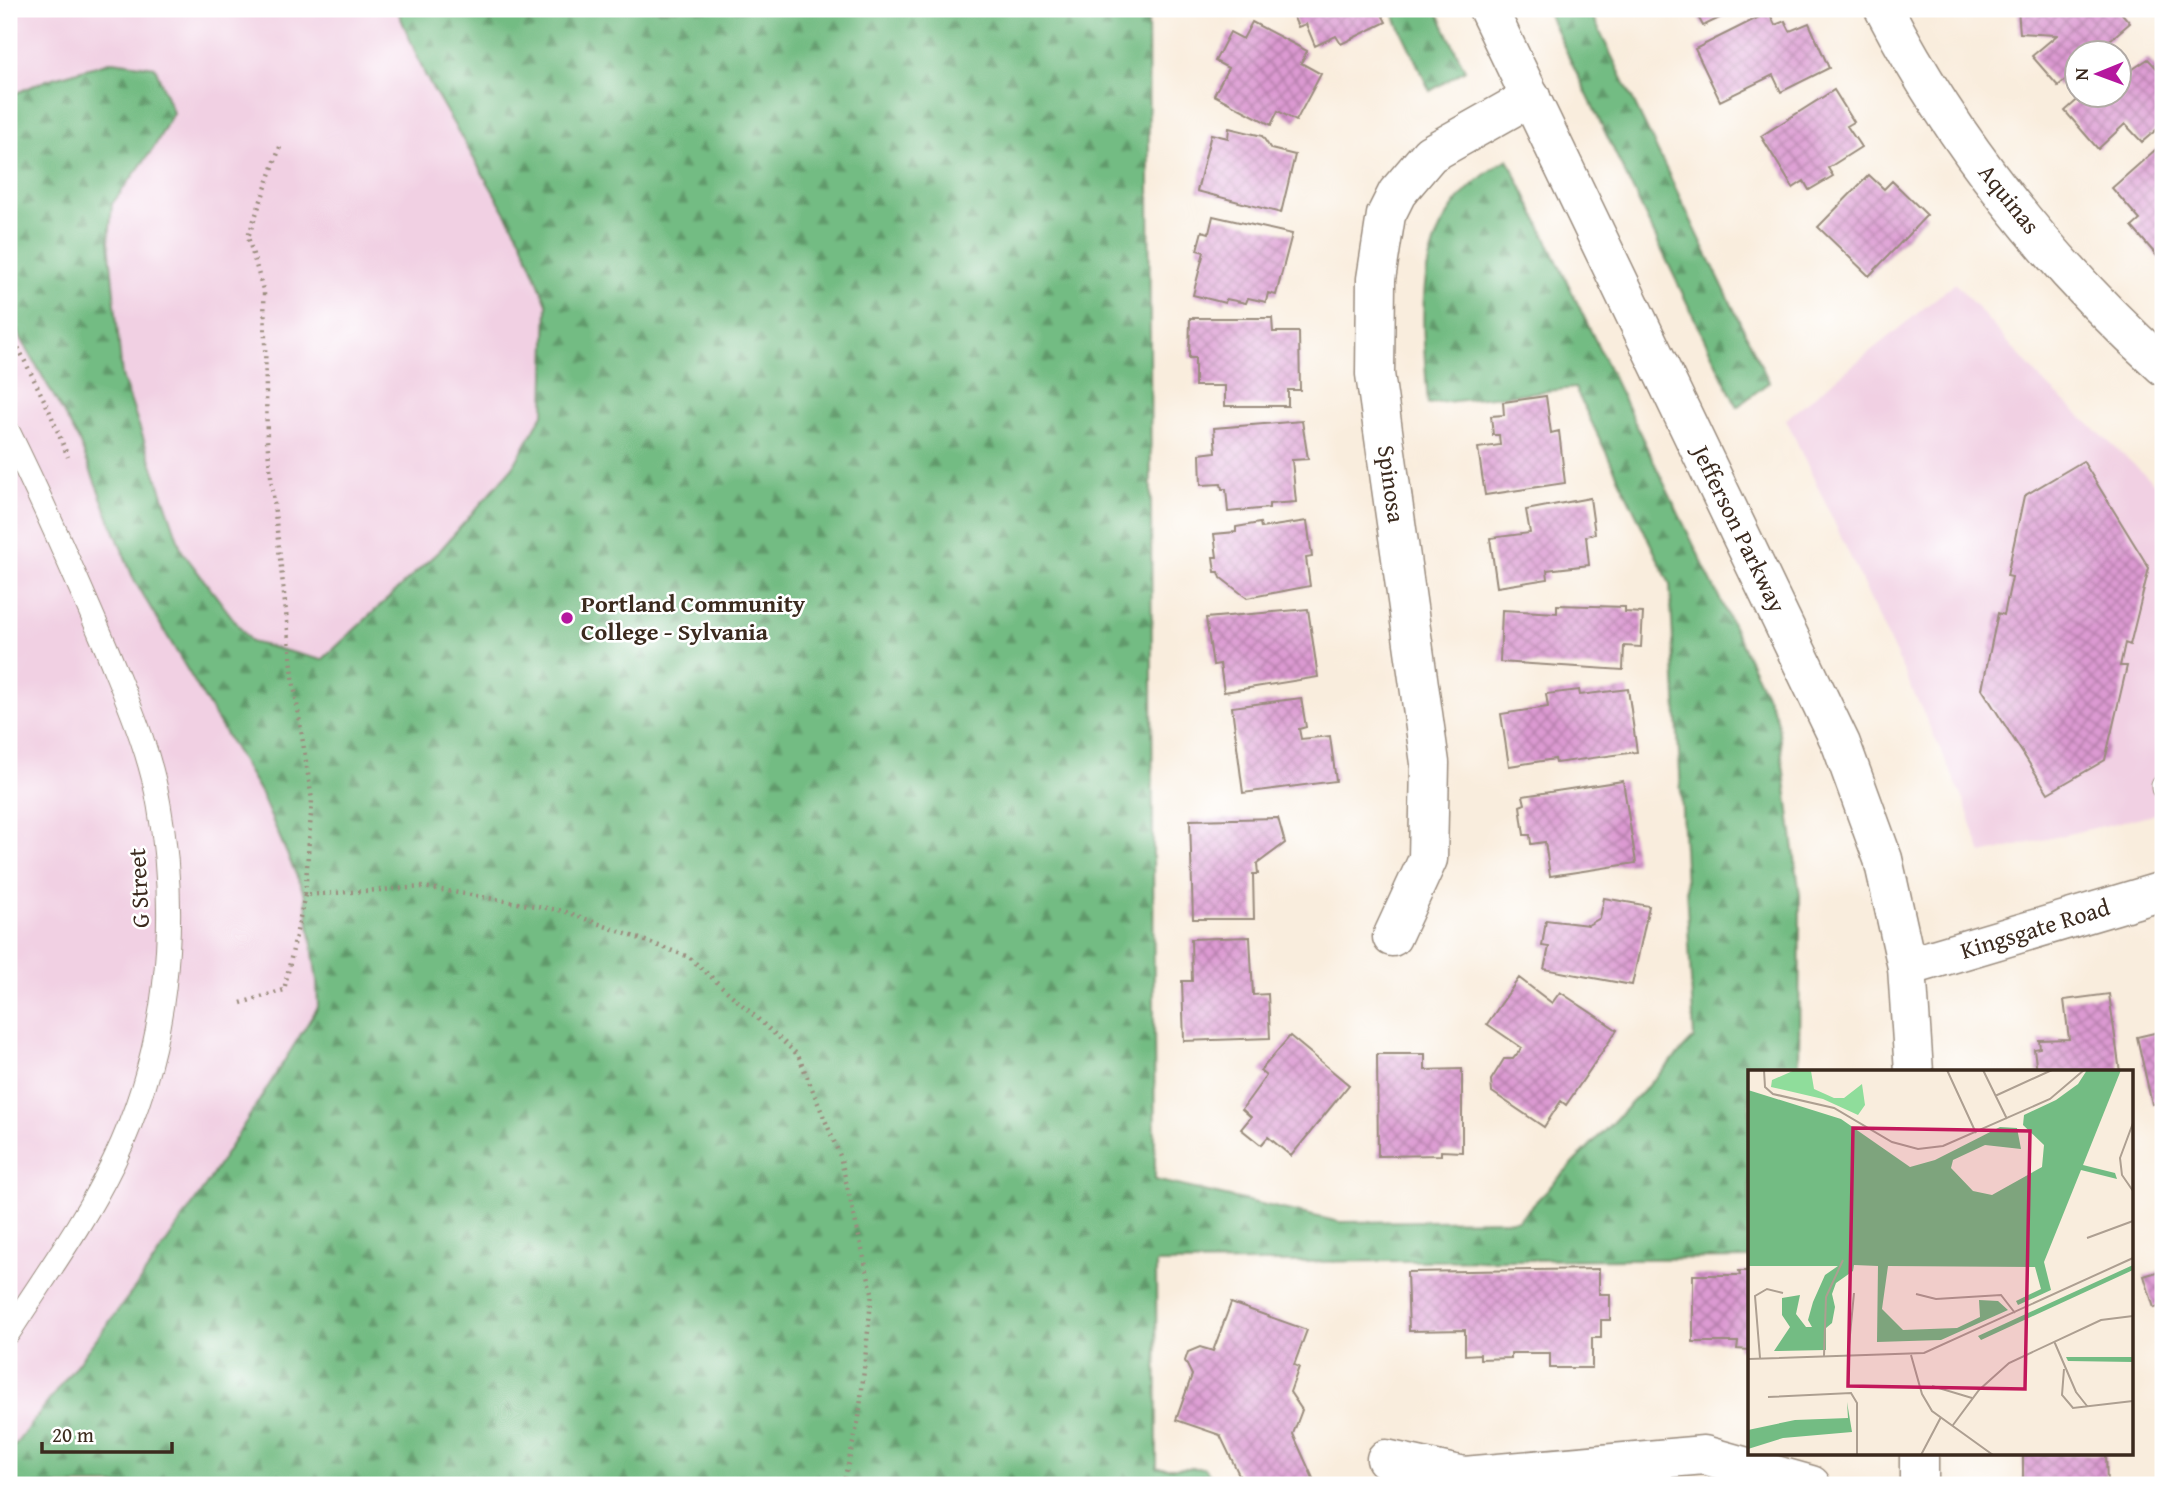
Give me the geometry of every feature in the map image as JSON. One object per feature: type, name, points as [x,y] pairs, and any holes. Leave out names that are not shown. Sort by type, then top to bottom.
[{"type":"street","name":"Jefferson Parkway","points":[[1488,9],[1841,744],[1883,859],[1907,967],[1914,1070]]},
{"type":"street","name":"Aquinas","points":[[1884,9],[1960,137],[2079,284],[2163,366]]},
{"type":"street","name":"Spinosa","points":[[1392,937],[1428,859],[1430,763],[1375,374],[1376,279],[1386,215],[1397,193],[1430,154],[1531,97]]},
{"type":"street","name":"Kingsgate Road","points":[[1907,967],[2163,891]]},
{"type":"street","points":[[1386,1459],[1464,1476],[1704,1455],[1811,1485]]},
{"type":"street","points":[[1919,1456],[1919,1485]]},
{"type":"lane","name":"G Street","points":[[9,433],[14,457],[90,610],[140,732],[160,815],[167,865],[168,935],[163,1007],[144,1086],[114,1160],[81,1221],[9,1332]]},
{"type":"path","points":[[241,1003],[284,990],[305,895],[312,800],[294,685],[267,440],[264,293],[248,237],[280,147]]},
{"type":"path","points":[[9,329],[50,410],[68,457]]},
{"type":"path","points":[[305,895],[424,887],[564,911],[689,957],[798,1055],[840,1156],[872,1292],[859,1418],[843,1485]]},
{"type":"shaded area","points":[[9,9],[1110,9],[9,1485]]},
{"type":"shaded area","points":[[1955,283],[2044,383],[2163,491],[2163,812],[1982,854],[1962,796],[1786,419]]},
{"type":"green space","name":"Portland Community College - Sylvania","points":[[397,9],[1148,9],[1155,1180],[1340,1222],[1518,1220],[1694,1038],[1670,584],[1575,388],[1428,404],[1423,332],[1424,298],[1428,266],[1437,236],[1452,208],[1476,182],[1508,159],[1777,718],[1800,896],[1799,1070],[1748,1070],[1748,1258],[1156,1263],[1157,1468],[1205,1468],[1218,1485],[9,1485],[9,1453],[138,1284],[208,1182],[318,1007],[305,895],[260,792],[134,580],[78,439],[9,317],[9,96],[47,80],[113,61],[155,67],[173,113],[153,149],[112,204],[109,241],[122,376],[182,551],[251,642],[322,660],[442,548],[513,467],[544,412],[547,304],[521,239],[426,77]]},
{"type":"green space","points":[[1391,9],[1436,9],[1465,70],[1430,91]]},
{"type":"green space","points":[[1546,9],[1589,9],[1769,382],[1737,407]]},
{"type":"building","points":[[1290,9],[1379,9],[1386,22],[1341,44],[1336,36],[1315,46],[1306,24],[1298,27]]},
{"type":"building","points":[[1694,9],[1738,9],[1703,26]]},
{"type":"building","points":[[2018,9],[2118,9],[2130,23],[2112,38],[2064,38],[2064,81],[2058,86],[2032,56],[2057,35],[2020,33]]},
{"type":"building","points":[[1769,12],[1775,25],[1785,21],[1790,31],[1809,23],[1829,68],[1781,92],[1773,75],[1720,101],[1695,49]]},
{"type":"building","points":[[1252,22],[1307,51],[1301,63],[1321,74],[1296,121],[1278,111],[1271,125],[1214,95],[1228,68],[1215,61],[1230,32],[1243,39]]},
{"type":"building","points":[[2148,59],[2163,75],[2163,124],[2142,142],[2125,124],[2098,149],[2065,111],[2068,108],[2134,108],[2134,68]]},
{"type":"building","points":[[1834,90],[1854,122],[1847,126],[1861,147],[1828,168],[1833,176],[1809,190],[1804,181],[1793,188],[1761,136]]},
{"type":"building","points":[[1229,128],[1262,136],[1271,149],[1295,155],[1281,213],[1197,191],[1211,134],[1228,138]]},
{"type":"building","points":[[2163,143],[2163,263],[2132,227],[2140,220],[2112,188]]},
{"type":"building","points":[[1869,175],[1884,189],[1892,181],[1927,215],[1869,276],[1818,227]]},
{"type":"building","points":[[1213,216],[1292,234],[1276,295],[1268,293],[1266,302],[1248,298],[1246,303],[1226,299],[1225,303],[1193,295],[1204,252],[1197,250],[1202,231],[1209,233]]},
{"type":"building","points":[[1190,318],[1272,318],[1273,332],[1299,332],[1300,390],[1288,390],[1288,406],[1225,406],[1225,386],[1195,386],[1195,358],[1189,358]]},
{"type":"building","points":[[1546,396],[1551,433],[1559,431],[1565,483],[1485,495],[1478,448],[1500,445],[1499,435],[1493,435],[1491,416],[1504,415],[1503,402]]},
{"type":"building","points":[[1302,421],[1308,459],[1292,460],[1296,502],[1228,512],[1226,489],[1222,489],[1221,484],[1201,485],[1200,454],[1216,452],[1214,428]]},
{"type":"building","points":[[2083,461],[2149,568],[2130,645],[2125,643],[2120,666],[2127,666],[2105,760],[2048,793],[1982,689],[1998,613],[2004,615],[2012,577],[2007,576],[2024,496]]},
{"type":"building","points":[[1590,498],[1595,534],[1586,536],[1589,565],[1547,570],[1548,579],[1497,587],[1490,538],[1530,533],[1526,510]]},
{"type":"building","points":[[1307,521],[1312,557],[1306,558],[1310,586],[1247,598],[1221,578],[1219,572],[1215,572],[1213,557],[1217,557],[1214,534],[1236,532],[1236,527],[1260,523],[1261,528]]},
{"type":"building","points":[[1557,605],[1625,607],[1625,612],[1643,613],[1641,647],[1624,646],[1623,670],[1500,662],[1502,610],[1557,613]]},
{"type":"building","points":[[1308,609],[1318,677],[1224,692],[1220,664],[1213,665],[1206,618]]},
{"type":"building","points":[[1628,689],[1637,752],[1556,763],[1555,759],[1509,766],[1501,714],[1548,707],[1546,694],[1579,690],[1580,695]]},
{"type":"building","points":[[1301,698],[1306,727],[1299,729],[1301,739],[1330,736],[1336,781],[1243,793],[1232,707]]},
{"type":"building","points":[[1623,781],[1636,863],[1550,876],[1545,842],[1531,844],[1530,835],[1524,835],[1520,806],[1525,804],[1523,796]]},
{"type":"building","points":[[1278,818],[1285,843],[1257,864],[1258,874],[1253,874],[1254,919],[1193,919],[1190,820]]},
{"type":"building","points":[[1604,898],[1649,906],[1632,985],[1544,969],[1549,947],[1542,946],[1546,920],[1588,925],[1600,918]]},
{"type":"building","points":[[1250,937],[1253,995],[1268,994],[1270,1038],[1184,1041],[1182,981],[1192,981],[1191,939]]},
{"type":"building","points":[[1519,978],[1552,1003],[1560,992],[1617,1030],[1566,1105],[1561,1101],[1544,1127],[1492,1092],[1491,1080],[1504,1059],[1513,1059],[1522,1048],[1487,1024]]},
{"type":"building","points":[[2109,994],[2120,1070],[2037,1070],[2034,1049],[2040,1048],[2039,1040],[2069,1039],[2064,1000]]},
{"type":"building","points":[[2163,1031],[2163,1102],[2152,1104],[2137,1037]]},
{"type":"building","points":[[1290,1036],[1349,1085],[1291,1156],[1268,1137],[1261,1145],[1241,1129],[1251,1117],[1242,1109],[1266,1076],[1260,1071]]},
{"type":"building","points":[[1377,1054],[1425,1054],[1425,1070],[1462,1069],[1462,1152],[1378,1156]]},
{"type":"building","points":[[1599,1269],[1599,1294],[1610,1294],[1610,1320],[1601,1320],[1601,1338],[1592,1338],[1592,1368],[1550,1368],[1550,1353],[1511,1353],[1511,1358],[1480,1359],[1480,1354],[1465,1355],[1465,1330],[1409,1331],[1407,1272]]},
{"type":"building","points":[[2163,1270],[2163,1319],[2159,1307],[2154,1308],[2144,1276]]},
{"type":"building","points":[[1739,1271],[1748,1271],[1748,1350],[1737,1349],[1738,1342],[1693,1342],[1693,1275],[1740,1275]]},
{"type":"building","points":[[1231,1303],[1307,1330],[1294,1365],[1299,1367],[1290,1392],[1302,1410],[1293,1434],[1316,1485],[1244,1485],[1220,1435],[1176,1420],[1192,1375],[1185,1361],[1188,1352],[1200,1347],[1213,1351]]},
{"type":"building","points":[[2023,1456],[2106,1456],[2107,1485],[2023,1485]]},
{"type":"place","name":"Portland Community College - Sylvania","points":[[567,618]]}]
